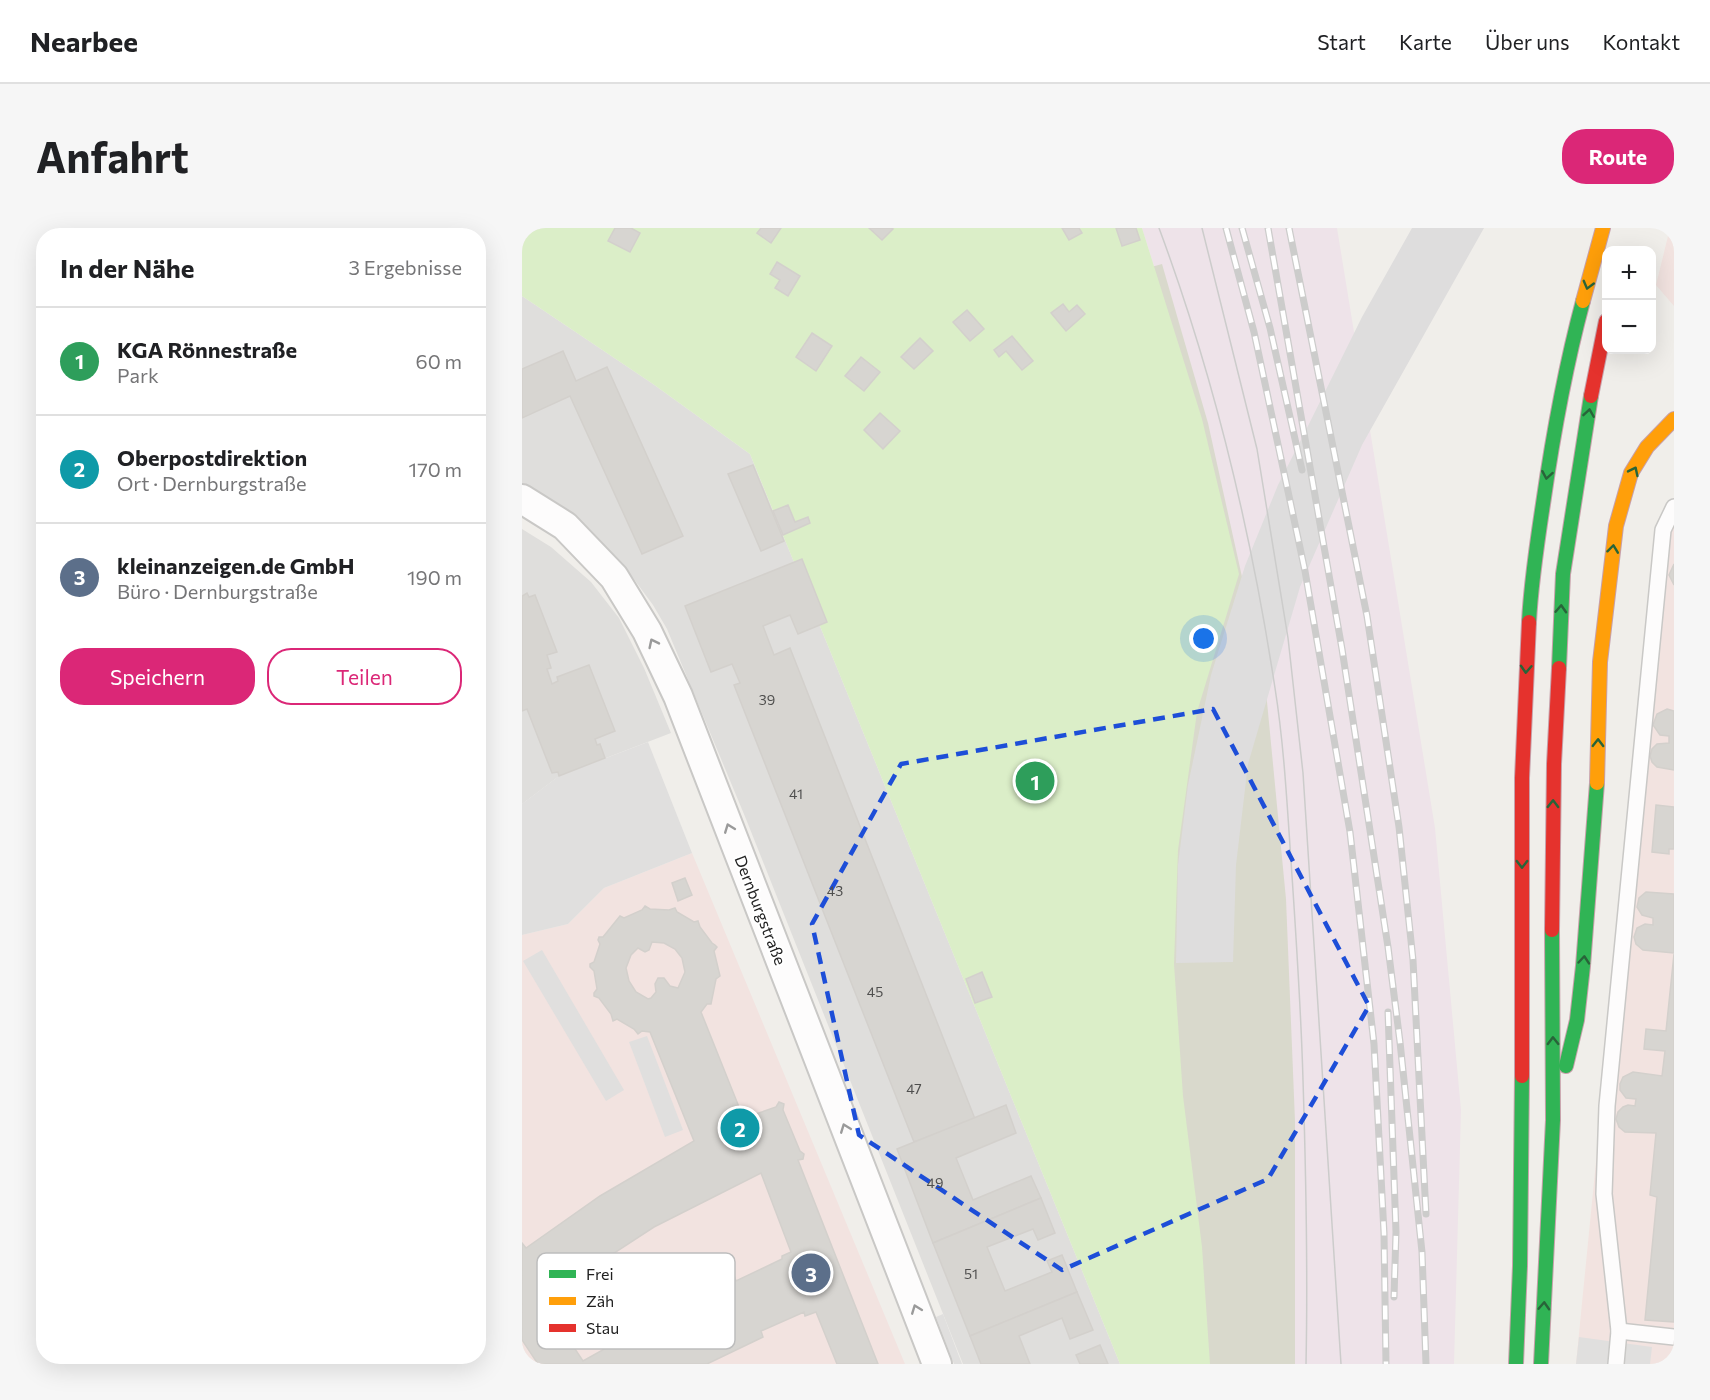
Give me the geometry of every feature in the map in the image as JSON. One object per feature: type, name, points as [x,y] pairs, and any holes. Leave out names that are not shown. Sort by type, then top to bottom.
[{"type":"highway","points":[[1516,1364],[1520,1295],[1522,1126],[1522,793],[1525,685],[1532,579],[1567,362],[1603,228]]},
{"type":"highway","points":[[1541,1364],[1553,1120],[1554,764],[1563,574],[1602,341]]},
{"type":"highway","points":[[1553,1120],[1577,1020],[1583,966],[1596,801],[1600,662],[1616,526],[1631,472],[1647,447],[1674,420]]},
{"type":"street","name":"Dernburgstraße","points":[[522,499],[565,526],[614,577],[647,631],[668,674],[937,1364]]},
{"type":"lane","points":[[1616,1364],[1620,1330],[1604,1194],[1607,1106],[1663,530],[1674,507]]},
{"type":"lane","points":[[1620,1330],[1674,1337]]},
{"type":"highlighted area","points":[[1213,709],[1369,1006],[1268,1179],[1062,1270],[859,1135],[812,924],[901,764]]},
{"type":"shaded area","points":[[1142,228],[1337,228],[1435,828],[1461,1110],[1454,1364],[1288,1364],[1202,419]]},
{"type":"shaded area","points":[[1670,228],[1674,228],[1674,306],[1656,285]]},
{"type":"shaded area","points":[[1162,264],[1208,423],[1265,681],[1286,899],[1295,1121],[1295,1364],[1128,1364],[1094,283]]},
{"type":"shaded area","points":[[522,296],[653,384],[750,454],[1120,1364],[963,1364],[746,819],[667,629],[653,605],[622,563],[575,521],[522,485]]},
{"type":"shaded area","points":[[1674,511],[1674,1364],[1576,1364],[1659,525]]},
{"type":"shaded area","points":[[522,529],[551,547],[591,582],[619,618],[644,668],[671,733],[559,776],[522,804]]},
{"type":"shaded area","points":[[648,742],[692,853],[604,888],[568,924],[522,935],[522,804],[559,776]]},
{"type":"shaded area","points":[[692,853],[905,1364],[522,1364],[522,935],[568,924],[604,888]]},
{"type":"shaded area","points":[[542,950],[624,1090],[606,1101],[523,961]]},
{"type":"shaded area","points":[[647,1036],[683,1130],[665,1137],[629,1042]]},
{"type":"shaded area","points":[[943,1314],[962,1364],[954,1364],[936,1317]]},
{"type":"shaded area","points":[[1579,1337],[1652,1347],[1650,1364],[1576,1364]]},
{"type":"green space","points":[[522,228],[1142,228],[1202,419],[1239,574],[1197,712],[1178,850],[1174,964],[1183,1096],[1202,1247],[1210,1364],[1120,1364],[750,454],[653,384],[522,296]]},
{"type":"pier","points":[[1412,228],[1484,228],[1362,445],[1300,587],[1248,764],[1236,865],[1233,962],[1176,963],[1178,865],[1188,785],[1211,675],[1245,566],[1278,485],[1362,317]]},
{"type":"building","points":[[615,228],[631,228],[640,233],[630,252],[608,241]]},
{"type":"building","points":[[761,228],[781,228],[771,243],[757,233]]},
{"type":"building","points":[[869,228],[891,228],[893,229],[882,240]]},
{"type":"building","points":[[1062,228],[1079,228],[1082,233],[1069,240]]},
{"type":"building","points":[[1116,228],[1136,228],[1140,240],[1122,246]]},
{"type":"building","points":[[777,262],[800,276],[788,296],[775,288],[780,280],[770,274]]},
{"type":"building","points":[[1063,304],[1069,312],[1077,305],[1085,314],[1066,331],[1051,313]]},
{"type":"building","points":[[967,310],[984,329],[970,341],[953,322]]},
{"type":"building","points":[[812,333],[832,346],[816,371],[796,357]]},
{"type":"building","points":[[1012,336],[1033,361],[1022,370],[1006,351],[999,357],[994,350]]},
{"type":"building","points":[[920,338],[933,351],[914,369],[901,357]]},
{"type":"building","points":[[563,351],[576,381],[607,367],[683,536],[642,554],[570,396],[522,418],[522,369]]},
{"type":"building","points":[[861,357],[880,372],[864,391],[845,376]]},
{"type":"building","points":[[880,413],[900,431],[883,449],[864,430]]},
{"type":"building","points":[[753,465],[784,541],[761,551],[728,474]]},
{"type":"building","points":[[788,505],[795,522],[808,517],[810,523],[783,535],[773,511]]},
{"type":"building","points":[[802,559],[827,622],[798,634],[790,615],[763,626],[774,655],[790,648],[975,1119],[914,1142],[734,685],[740,683],[732,664],[711,672],[685,606]]},
{"type":"building","points":[[1674,564],[1674,585],[1669,575]]},
{"type":"building","points":[[527,593],[529,597],[535,595],[557,652],[547,655],[551,668],[547,669],[552,684],[558,681],[557,677],[589,665],[615,731],[595,739],[597,745],[600,744],[605,758],[559,776],[558,772],[552,773],[527,709],[522,711],[522,596]]},
{"type":"building","points":[[1667,709],[1674,711],[1674,770],[1657,767],[1650,756],[1657,744],[1669,743],[1669,736],[1660,735],[1653,725],[1657,714]]},
{"type":"building","points":[[1656,805],[1674,807],[1674,849],[1669,849],[1669,854],[1652,852]]},
{"type":"building","points":[[685,878],[692,895],[678,901],[672,883]]},
{"type":"building","points":[[1646,892],[1674,894],[1674,953],[1643,950],[1636,944],[1634,937],[1637,928],[1645,924],[1653,925],[1653,918],[1642,915],[1637,907],[1639,898]]},
{"type":"building","points":[[645,906],[650,909],[675,908],[677,912],[694,922],[698,921],[700,927],[717,947],[714,951],[720,976],[716,979],[711,1004],[707,1004],[701,1012],[741,1112],[747,1111],[753,1115],[776,1107],[779,1102],[784,1104],[783,1110],[800,1151],[804,1154],[803,1159],[798,1160],[878,1364],[837,1364],[816,1312],[805,1316],[804,1312],[761,1331],[763,1337],[707,1364],[538,1364],[522,1340],[522,1243],[526,1248],[600,1196],[694,1141],[650,1032],[642,1031],[638,1034],[617,1019],[613,1021],[611,1014],[599,998],[594,996],[597,989],[594,971],[590,964],[594,962],[600,944],[599,937],[603,937],[620,916],[624,918],[642,910]],"holes":[[[652,942],[664,943],[675,949],[682,958],[685,972],[678,988],[670,986],[664,978],[658,978],[655,984],[656,992],[648,999],[636,992],[629,981],[626,968],[631,955],[638,948],[645,952],[649,950]]]},
{"type":"building","points":[[1674,954],[1674,1322],[1645,1320],[1657,1197],[1650,1195],[1656,1133],[1625,1132],[1619,1127],[1616,1119],[1623,1107],[1635,1106],[1636,1099],[1626,1098],[1620,1090],[1623,1077],[1633,1072],[1662,1076],[1665,1051],[1644,1049],[1646,1029],[1666,1031]]},
{"type":"building","points":[[982,972],[992,997],[975,1003],[966,979]]},
{"type":"building","points":[[1006,1105],[1016,1133],[956,1158],[973,1200],[1031,1176],[1041,1198],[933,1243],[897,1149]]},
{"type":"building","points":[[1041,1198],[1055,1233],[1038,1240],[1033,1229],[987,1247],[1005,1291],[1052,1272],[1047,1261],[1062,1255],[1077,1292],[970,1336],[933,1243]]},
{"type":"building","points":[[1077,1292],[1093,1330],[1070,1339],[1062,1318],[1019,1336],[1030,1364],[981,1364],[970,1336]]},
{"type":"building","points":[[1100,1345],[1108,1364],[1080,1364],[1076,1355]]},
{"type":"tram line","points":[[1159,228],[1197,340],[1229,455],[1254,571],[1278,709],[1287,796],[1301,1025],[1306,1222],[1306,1364]]},
{"type":"tram line","points":[[1202,228],[1257,449],[1288,638],[1303,773],[1341,1364]]},
{"type":"railway","points":[[1226,228],[1254,332],[1305,571],[1350,832],[1374,1044],[1384,1233],[1386,1364]]},
{"type":"railway","points":[[1242,228],[1270,328],[1302,470]]},
{"type":"railway","points":[[1268,228],[1342,649],[1388,947],[1422,1252],[1426,1364]]},
{"type":"railway","points":[[1289,228],[1367,616],[1399,827],[1413,960],[1426,1214]]},
{"type":"railway","points":[[1388,1012],[1396,1232],[1394,1297]]},
{"type":"traffic: fast","points":[[1529,622],[1531,592],[1551,453],[1565,376],[1583,301]]},
{"type":"traffic: fast","points":[[1559,668],[1563,574],[1591,396]]},
{"type":"traffic: fast","points":[[1566,1066],[1577,1020],[1583,966],[1597,783]]},
{"type":"traffic: fast","points":[[1541,1364],[1553,1120],[1552,930]]},
{"type":"traffic: fast","points":[[1516,1364],[1520,1266],[1522,1076]]},
{"type":"traffic: slow","points":[[1583,301],[1603,228]]},
{"type":"traffic: slow","points":[[1597,783],[1600,662],[1616,526],[1631,473],[1647,447],[1674,419]]},
{"type":"traffic: jam","points":[[1591,396],[1602,341]]},
{"type":"traffic: jam","points":[[1522,1076],[1522,778],[1529,622]]},
{"type":"traffic: jam","points":[[1552,930],[1554,764],[1559,668]]},
{"type":"place","name":"KGA Rönnestraße","points":[[1035,781]]},
{"type":"place","name":"Oberpostdirektion","points":[[740,1128]]},
{"type":"place","name":"kleinanzeigen.de GmbH","points":[[811,1273]]}]
